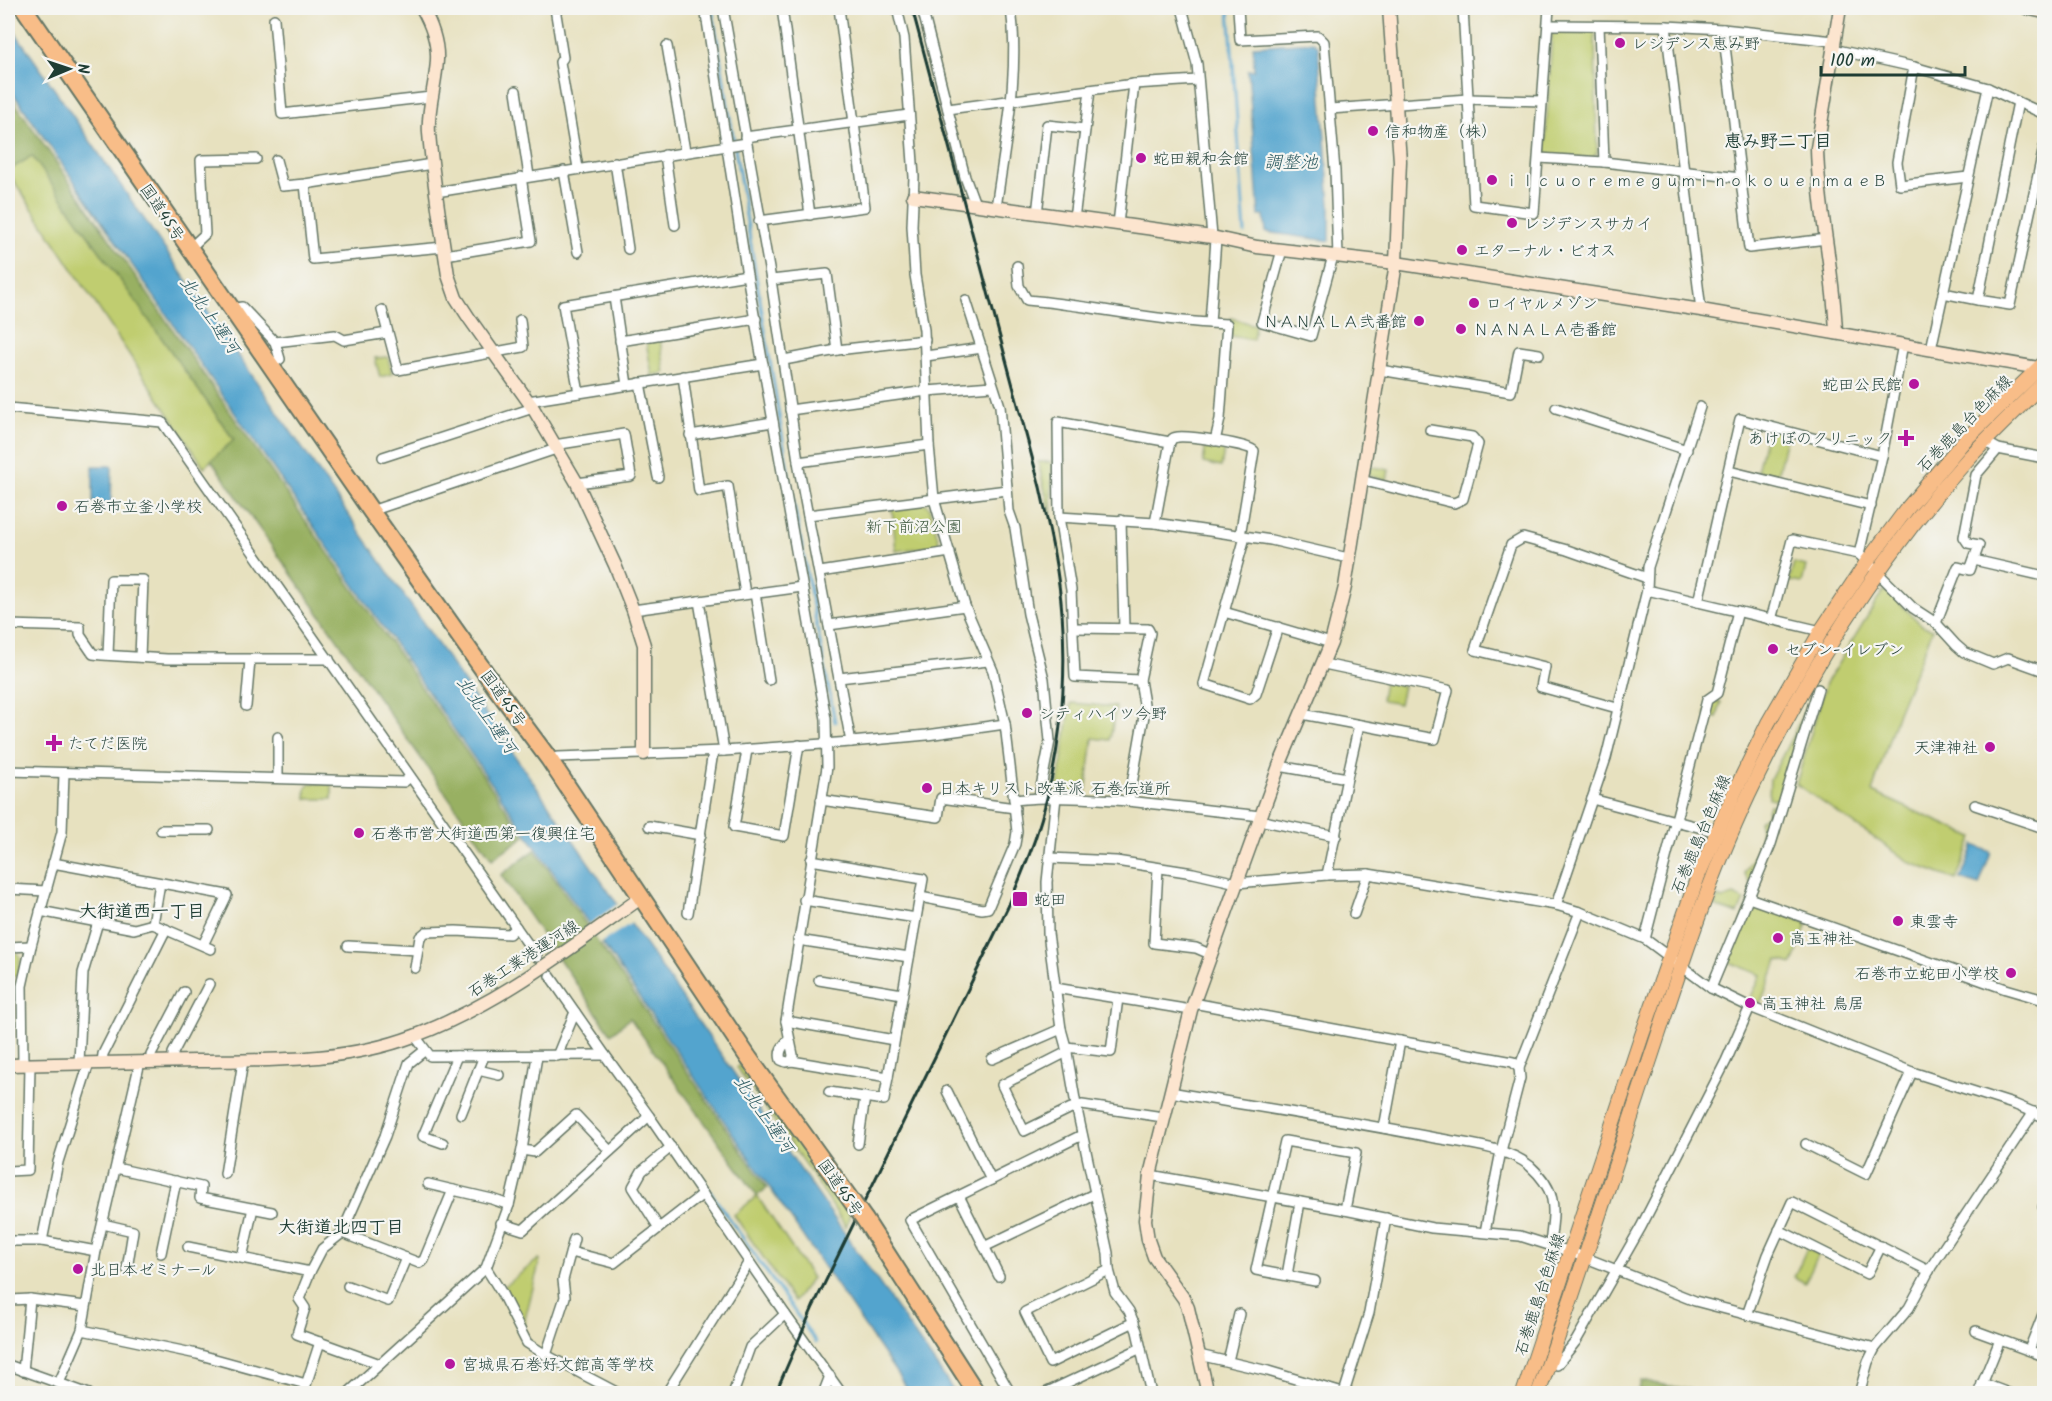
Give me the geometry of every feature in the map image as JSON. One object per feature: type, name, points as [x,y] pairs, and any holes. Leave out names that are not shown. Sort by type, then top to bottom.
[{"type":"highway","name":"国道45号","points":[[24,8],[370,511],[549,759],[635,902],[865,1220],[977,1394]]},
{"type":"main road","name":"石巻鹿島台色麻線","points":[[1538,1394],[1585,1258],[1675,961],[1717,832],[1768,723],[1863,558],[1948,459],[2043,366]]},
{"type":"main road","name":"石巻鹿島台色麻線","points":[[1523,1394],[1570,1252],[1675,961],[1770,753],[1830,646],[1878,574],[1934,499],[1984,441],[2044,382]]},
{"type":"street","points":[[422,8],[434,33],[436,47],[437,61],[431,97],[429,130],[448,276],[456,298],[530,405],[577,483],[633,610],[644,645],[644,754]]},
{"type":"street","points":[[555,8],[563,58],[560,62],[578,168]]},
{"type":"street","points":[[705,8],[759,220],[771,280],[798,462],[851,742]]},
{"type":"street","points":[[723,8],[738,143],[747,275],[826,719],[826,767],[786,1021],[793,1055],[792,1061],[888,1077]]},
{"type":"street","points":[[782,8],[810,215]]},
{"type":"street","points":[[759,220],[866,207],[839,8]]},
{"type":"street","points":[[897,8],[903,38],[914,177],[912,226],[915,275],[925,340],[929,445],[934,499],[965,606],[993,671],[1005,724],[1017,832],[988,908],[982,909],[920,897]]},
{"type":"street","points":[[922,8],[965,177],[975,204]]},
{"type":"street","points":[[996,208],[1014,52],[1011,8]]},
{"type":"street","points":[[1182,8],[1197,64],[1214,238],[1210,322]]},
{"type":"street","points":[[1238,8],[1240,40],[1318,36],[1324,42],[1330,109],[1335,256],[1311,336],[1262,322],[1282,250]]},
{"type":"street","points":[[1208,1394],[1192,1318],[1184,1299],[1154,1257],[1148,1240],[1145,1220],[1150,1175],[1192,1007],[1279,766],[1324,664],[1345,587],[1396,263],[1400,161],[1389,8]]},
{"type":"street","points":[[1463,8],[1474,205],[1534,213],[1549,8]]},
{"type":"street","points":[[1836,333],[1817,166],[1817,148],[1840,8]]},
{"type":"street","points":[[2026,8],[2044,12]]},
{"type":"street","points":[[274,19],[282,114],[431,97]]},
{"type":"street","points":[[1548,25],[1723,29],[1834,45],[1988,88],[2044,114]]},
{"type":"street","points":[[1599,26],[1604,162]]},
{"type":"street","points":[[1666,26],[1701,310]]},
{"type":"street","points":[[1723,29],[1749,248],[1827,239]]},
{"type":"street","points":[[667,46],[685,151]]},
{"type":"street","points":[[1914,67],[1897,162],[1900,185],[1968,177]]},
{"type":"street","points":[[948,109],[1134,84],[1198,80]]},
{"type":"street","points":[[1118,224],[1134,84]]},
{"type":"street","points":[[1931,349],[1988,88]]},
{"type":"street","points":[[1074,219],[1090,90]]},
{"type":"street","points":[[305,184],[313,259],[445,251],[531,241],[516,91]]},
{"type":"street","points":[[1330,109],[1468,99],[1542,101]]},
{"type":"street","points":[[1978,300],[2018,102]]},
{"type":"street","points":[[436,192],[738,143],[800,129],[909,115]]},
{"type":"street","points":[[1037,214],[1047,125],[1085,129]]},
{"type":"street","points":[[1943,293],[2010,305],[2044,147]]},
{"type":"street","points":[[665,155],[675,225]]},
{"type":"street","points":[[1539,158],[1604,162],[1740,178]]},
{"type":"street","points":[[189,249],[205,234],[201,160],[256,159]]},
{"type":"street","points":[[276,160],[283,186],[432,164]]},
{"type":"street","points":[[615,162],[628,249]]},
{"type":"street","points":[[564,171],[578,252]]},
{"type":"street","points":[[913,196],[1214,238],[1282,250],[1396,263],[2043,366]]},
{"type":"street","points":[[1017,266],[1019,286],[1027,300],[1106,309],[1136,316],[1227,324],[1220,419],[1215,441]]},
{"type":"street","points":[[771,280],[828,274],[837,350]]},
{"type":"street","points":[[579,393],[563,305],[747,275]]},
{"type":"street","points":[[614,297],[627,385]]},
{"type":"street","points":[[966,300],[1000,406],[1009,511],[1016,528],[1028,614],[1044,679],[1049,750],[1039,797]]},
{"type":"street","points":[[231,309],[242,307],[275,342],[280,359],[270,366]]},
{"type":"street","points":[[382,310],[398,370],[523,347],[520,320]]},
{"type":"street","points":[[620,341],[756,319]]},
{"type":"street","points":[[275,342],[335,335],[344,339],[387,333]]},
{"type":"street","points":[[784,360],[837,350],[925,340]]},
{"type":"street","points":[[1863,558],[1903,344]]},
{"type":"street","points":[[926,356],[982,348]]},
{"type":"street","points":[[1380,370],[1511,392],[1519,351],[1539,354]]},
{"type":"street","points":[[383,457],[530,405],[579,393],[763,364]]},
{"type":"street","points":[[683,376],[699,491],[728,486],[769,680]]},
{"type":"street","points":[[640,383],[658,477]]},
{"type":"street","points":[[790,410],[927,391],[993,386]]},
{"type":"street","points":[[1556,905],[1606,758],[1647,590],[1648,567],[1700,407]]},
{"type":"street","points":[[8,408],[162,422],[537,957]]},
{"type":"street","points":[[1556,408],[1687,450]]},
{"type":"street","points":[[1698,602],[1740,419],[1882,456]]},
{"type":"street","points":[[690,435],[773,422]]},
{"type":"street","points":[[1140,680],[1075,676],[1071,590],[1059,518],[1058,422],[1170,442]]},
{"type":"street","points":[[1361,480],[1454,503],[1463,499],[1478,444],[1472,437],[1430,430]]},
{"type":"street","points":[[370,511],[555,447],[624,434],[631,476],[577,483]]},
{"type":"street","points":[[1155,523],[1170,442],[1173,438],[1215,441],[1250,447],[1254,451],[1242,536],[1204,684],[1250,699],[1256,694],[1278,627]]},
{"type":"street","points":[[1984,441],[1998,448],[2044,458]]},
{"type":"street","points":[[798,462],[929,445]]},
{"type":"street","points":[[1936,623],[1958,567],[1970,570],[1974,560],[1978,545],[1968,543],[1964,537],[1976,475],[1998,448]]},
{"type":"street","points":[[1729,471],[1871,506]]},
{"type":"street","points":[[808,514],[1007,490]]},
{"type":"street","points":[[1059,518],[1155,523],[1271,540],[1348,558]]},
{"type":"street","points":[[1121,520],[1124,628]]},
{"type":"street","points":[[1617,708],[1541,687],[1545,667],[1475,650],[1511,545],[1523,538],[1567,550],[1647,578]]},
{"type":"street","points":[[1771,620],[1792,540],[1863,558],[1913,608],[1936,623],[1956,645],[1976,657],[1993,664],[2008,658],[2044,671]]},
{"type":"street","points":[[820,572],[950,552]]},
{"type":"street","points":[[1974,560],[2044,576]]},
{"type":"street","points":[[108,655],[111,580],[142,580],[140,657]]},
{"type":"street","points":[[633,610],[802,587]]},
{"type":"street","points":[[1647,590],[1821,631]]},
{"type":"street","points":[[688,913],[700,836],[718,752],[699,601]]},
{"type":"street","points":[[829,625],[965,606]]},
{"type":"street","points":[[1645,939],[1707,700],[1717,693],[1738,611]]},
{"type":"street","points":[[1224,612],[1331,642]]},
{"type":"street","points":[[8,625],[80,627],[80,635],[93,654],[250,660],[329,659]]},
{"type":"street","points":[[1074,628],[1148,629],[1150,633],[1140,680],[1145,710],[1129,801]]},
{"type":"street","points":[[246,706],[250,660]]},
{"type":"street","points":[[839,678],[988,661]]},
{"type":"street","points":[[1302,714],[1435,739],[1448,690],[1324,664]]},
{"type":"street","points":[[1711,988],[1774,834],[1818,689]]},
{"type":"street","points":[[549,759],[558,756],[718,752],[827,744],[927,735],[1005,724]]},
{"type":"street","points":[[1328,875],[1359,725]]},
{"type":"street","points":[[278,737],[278,778]]},
{"type":"street","points":[[747,750],[734,826],[784,836],[799,745]]},
{"type":"street","points":[[1279,766],[1347,778]]},
{"type":"street","points":[[8,771],[404,782],[410,777]]},
{"type":"street","points":[[8,1171],[28,1170],[27,1064],[22,986],[62,832],[64,773]]},
{"type":"street","points":[[821,800],[938,817],[941,798],[1014,804],[1039,797],[1129,801],[1260,818],[1336,836]]},
{"type":"street","points":[[1056,797],[1046,903],[1061,1029],[1108,1253],[1109,1270],[1115,1292],[1134,1322],[1151,1394]]},
{"type":"street","points":[[1592,800],[1717,832]]},
{"type":"street","points":[[1975,805],[2044,828]]},
{"type":"street","points":[[649,826],[700,836]]},
{"type":"street","points":[[161,830],[209,830]]},
{"type":"street","points":[[1050,858],[1116,861],[1237,883],[1368,874],[1556,905],[1580,912],[1645,939],[1711,988],[1750,1006],[1912,1072],[2044,1117]]},
{"type":"street","points":[[811,860],[922,879],[884,1100],[829,1092]]},
{"type":"street","points":[[40,911],[134,929],[153,924],[207,947],[227,895],[53,863]]},
{"type":"street","points":[[1158,867],[1154,943],[1196,948],[1212,955]]},
{"type":"street","points":[[1354,914],[1368,874]]},
{"type":"street","points":[[153,924],[160,883]]},
{"type":"street","points":[[8,889],[46,891]]},
{"type":"street","points":[[1749,898],[2006,989],[2044,999]]},
{"type":"street","points":[[804,900],[916,918]]},
{"type":"street","name":"石巻工業港運河線","points":[[8,1065],[243,1061],[351,1054],[416,1036],[477,1008],[533,974],[635,902]]},
{"type":"street","points":[[1485,1232],[1501,1150],[1520,1078],[1520,1068],[1580,912]]},
{"type":"street","points":[[42,1241],[58,1162],[84,1063],[83,973],[98,922]]},
{"type":"street","points":[[416,968],[420,937],[426,932],[509,934],[516,927]]},
{"type":"street","points":[[102,1063],[103,1054],[166,929]]},
{"type":"street","points":[[798,940],[909,957]]},
{"type":"street","points":[[8,947],[31,946]]},
{"type":"street","points":[[348,946],[418,950]]},
{"type":"street","points":[[550,976],[650,1116],[842,1394]]},
{"type":"street","points":[[819,980],[903,994]]},
{"type":"street","points":[[173,1062],[173,1053],[209,984]]},
{"type":"street","points":[[1055,988],[1192,1007],[1400,1041],[1513,1062],[1520,1068]]},
{"type":"street","points":[[59,1383],[82,1330],[96,1251],[116,1168],[146,1062],[152,1055],[184,992]]},
{"type":"street","points":[[1118,998],[1111,1052],[1067,1050],[1002,1085],[1024,1131],[1082,1105],[1163,1117]]},
{"type":"street","points":[[1557,1365],[1576,1341],[1617,1271],[1726,1061],[1750,1006]]},
{"type":"street","points":[[557,1056],[575,1012]]},
{"type":"street","points":[[786,1021],[894,1040]]},
{"type":"street","points":[[992,1059],[1061,1029]]},
{"type":"street","points":[[416,1036],[424,1051],[430,1056],[605,1055]]},
{"type":"street","points":[[1384,1128],[1400,1041]]},
{"type":"street","points":[[380,1364],[297,1334],[304,1308],[299,1299],[322,1249],[342,1233],[385,1136],[409,1063],[424,1051]]},
{"type":"street","points":[[443,1143],[423,1136],[458,1056]]},
{"type":"street","points":[[461,1114],[484,1056]]},
{"type":"street","points":[[347,1394],[486,1268],[509,1205],[522,1150],[537,1056]]},
{"type":"street","points":[[225,1174],[243,1061]]},
{"type":"street","points":[[478,1070],[499,1075]]},
{"type":"street","points":[[1806,1144],[1866,1174],[1912,1072]]},
{"type":"street","points":[[947,1091],[991,1180]]},
{"type":"street","points":[[1170,1092],[1501,1150],[1529,1165],[1551,1192],[1553,1218],[1550,1244]]},
{"type":"street","points":[[858,1144],[866,1097]]},
{"type":"street","points":[[1859,1394],[1868,1362],[1875,1348],[1909,1308],[1929,1271],[2034,1112]]},
{"type":"street","points":[[522,1150],[535,1152],[576,1115],[610,1151]]},
{"type":"street","points":[[501,1223],[523,1230],[650,1116]]},
{"type":"street","points":[[1011,1394],[910,1220],[1082,1135]]},
{"type":"street","points":[[1314,1281],[1256,1270],[1285,1141],[1356,1154],[1345,1210]]},
{"type":"street","points":[[659,1228],[633,1188],[642,1171],[671,1148]]},
{"type":"street","points":[[116,1168],[201,1187],[200,1198],[272,1212]]},
{"type":"street","points":[[1150,1175],[1432,1228],[1520,1236],[1550,1244],[1695,1301],[1875,1348]]},
{"type":"street","points":[[161,1253],[176,1181]]},
{"type":"street","points":[[428,1184],[509,1205]]},
{"type":"street","points":[[342,1233],[419,1263],[424,1260],[453,1190]]},
{"type":"street","points":[[571,1252],[614,1263],[703,1194]]},
{"type":"street","points":[[984,1247],[1094,1194]]},
{"type":"street","points":[[959,1196],[999,1276]]},
{"type":"street","points":[[1287,1275],[1300,1202]]},
{"type":"street","points":[[1747,1314],[1768,1255],[1792,1202],[1929,1271]]},
{"type":"street","points":[[242,1258],[253,1208]]},
{"type":"street","points":[[1199,1354],[1345,1393],[1368,1312],[1386,1218]]},
{"type":"street","points":[[103,1224],[133,1231],[127,1269]]},
{"type":"street","points":[[1779,1230],[1867,1274],[1881,1246]]},
{"type":"street","points":[[546,1355],[565,1296],[563,1280],[574,1239]]},
{"type":"street","points":[[8,1242],[42,1241],[96,1251]]},
{"type":"street","points":[[188,1247],[310,1272]]},
{"type":"street","points":[[348,1286],[388,1301],[406,1258]]},
{"type":"street","points":[[666,1394],[749,1262]]},
{"type":"street","points":[[486,1268],[501,1292],[526,1343],[620,1394]]},
{"type":"street","points":[[1109,1270],[1025,1312],[1050,1363],[1134,1322]]},
{"type":"street","points":[[11,1300],[30,1299],[85,1306]]},
{"type":"street","points":[[23,1371],[30,1299]]},
{"type":"street","points":[[2030,1350],[2044,1312]]},
{"type":"street","points":[[733,1394],[750,1347],[785,1314]]},
{"type":"street","points":[[1228,1361],[1239,1314]]},
{"type":"street","points":[[82,1330],[197,1354],[304,1389],[320,1342]]},
{"type":"street","points":[[1976,1331],[2044,1356]]},
{"type":"street","points":[[1978,1394],[2000,1340]]},
{"type":"street","points":[[1043,1394],[1141,1348]]},
{"type":"street","points":[[8,1365],[89,1394]]},
{"type":"street","points":[[823,1394],[830,1376]]},
{"type":"street","points":[[1982,1383],[2011,1394]]},
{"type":"green space","points":[[1556,28],[1588,28],[1595,34],[1597,153],[1591,159],[1550,156],[1545,151],[1552,33]]},
{"type":"green space","points":[[8,93],[525,836],[492,859],[211,460],[234,440],[32,156],[8,171]]},
{"type":"green space","points":[[8,115],[234,440],[204,467],[8,172]]},
{"type":"green space","points":[[1231,318],[1255,325],[1253,340],[1230,336]]},
{"type":"green space","points":[[660,339],[665,373],[652,375],[646,341]]},
{"type":"green space","points":[[388,357],[392,374],[380,377],[375,358]]},
{"type":"green space","points":[[1767,430],[1787,434],[1777,476],[1757,471]]},
{"type":"green space","points":[[1206,444],[1225,447],[1221,467],[1203,463]]},
{"type":"green space","points":[[1038,462],[1052,462],[1051,516]]},
{"type":"green space","points":[[1369,466],[1389,470],[1387,480],[1369,476]]},
{"type":"green space","name":"新下前沼公園","points":[[925,503],[929,507],[939,541],[935,546],[896,551],[892,508]]},
{"type":"green space","points":[[1794,563],[1806,566],[1802,583],[1789,581]]},
{"type":"green space","points":[[1883,591],[1888,592],[1923,626],[1933,629],[1898,712],[1872,792],[1973,837],[1956,880],[1911,863],[1796,784],[1826,683]]},
{"type":"green space","points":[[1384,682],[1403,686],[1399,704],[1381,700]]},
{"type":"green space","points":[[1712,700],[1721,702],[1717,718],[1705,715]]},
{"type":"green space","points":[[1071,703],[1116,707],[1110,740],[1093,738],[1086,792],[1057,791]]},
{"type":"green space","points":[[1807,707],[1778,800],[1769,798],[1770,780]]},
{"type":"green space","points":[[310,783],[332,784],[332,799],[306,799],[306,788]]},
{"type":"green space","points":[[1769,805],[1775,806],[1766,839],[1760,837],[1759,821],[1766,815]]},
{"type":"green space","points":[[1758,844],[1764,846],[1750,883],[1744,873]]},
{"type":"green space","points":[[535,850],[767,1188],[757,1196],[630,1018],[611,1034],[501,875]]},
{"type":"green space","points":[[1734,895],[1744,900],[1738,914],[1714,906],[1718,897],[1722,899]]},
{"type":"green space","points":[[1749,901],[1807,923],[1793,964],[1778,960],[1760,1004],[1750,999],[1761,975],[1727,961]]},
{"type":"green space","points":[[16,952],[21,957],[18,976],[8,977],[8,953]]},
{"type":"green space","points":[[745,1060],[851,1212],[846,1227],[737,1068]]},
{"type":"green space","points":[[757,1196],[812,1278],[794,1302],[734,1215]]},
{"type":"green space","points":[[1807,1248],[1819,1254],[1805,1283],[1794,1277]]},
{"type":"green space","points":[[540,1260],[522,1331],[502,1288]]},
{"type":"green space","points":[[1641,1381],[1710,1393],[1650,1393],[1639,1390]]},
{"type":"water","name":"北北上運河","points":[[8,22],[955,1393],[910,1393],[607,950],[8,86]]},
{"type":"water","name":"調整池","points":[[1314,42],[1318,46],[1330,205],[1330,241],[1266,232],[1264,216],[1259,216],[1248,70],[1254,70],[1253,46]]},
{"type":"water","points":[[93,466],[112,466],[111,503],[93,503]]},
{"type":"water","points":[[1974,845],[1991,852],[1979,885],[1961,879]]},
{"type":"pier","points":[[619,903],[633,922],[599,944],[587,926]]},
{"type":"waterway","points":[[712,8],[792,495],[835,722]]},
{"type":"waterway","points":[[1229,8],[1245,233]]},
{"type":"waterway","points":[[690,1163],[816,1342]]},
{"type":"railway","points":[[775,1394],[813,1307],[1008,907],[1032,848],[1043,812],[1060,728],[1064,641],[1061,597],[1050,534],[1040,487],[912,8]]},
{"type":"place","name":"レジデンス恵み野","points":[[1620,43]]},
{"type":"place","name":"信和物産（株）","points":[[1373,131]]},
{"type":"place","name":"蛇田親和会館","points":[[1141,158]]},
{"type":"place","name":"ｉｌｃｕｏｒｅｍｅｇｕｍｉｎｏｋｏｕｅｎｍａｅＢ","points":[[1492,180]]},
{"type":"place","name":"レジデンスサカイ","points":[[1512,223]]},
{"type":"place","name":"エターナル・ビオス","points":[[1462,250]]},
{"type":"place","name":"ロイヤルメゾン","points":[[1474,303]]},
{"type":"place","name":"ＮＡＮＡＬＡ弐番館","points":[[1419,321]]},
{"type":"place","name":"ＮＡＮＡＬＡ壱番館","points":[[1461,329]]},
{"type":"place","name":"蛇田公民館","points":[[1914,384]]},
{"type":"place","name":"あけぼのクリニック","points":[[1906,438]]},
{"type":"place","name":"石巻市立釜小学校","points":[[62,506]]},
{"type":"place","name":"セブン-イレブン","points":[[1773,649]]},
{"type":"place","name":"シティハイツ今野","points":[[1027,713]]},
{"type":"place","name":"たてだ医院","points":[[54,743]]},
{"type":"place","name":"天津神社","points":[[1990,747]]},
{"type":"place","name":"日本キリスト改革派 石巻伝道所","points":[[927,788]]},
{"type":"place","name":"石巻市営大街道西第一復興住宅","points":[[359,833]]},
{"type":"place","name":"蛇田","points":[[1020,899]]},
{"type":"place","name":"東雲寺","points":[[1898,921]]},
{"type":"place","name":"高玉神社","points":[[1778,938]]},
{"type":"place","name":"石巻市立蛇田小学校","points":[[2011,973]]},
{"type":"place","name":"高玉神社 鳥居","points":[[1750,1003]]},
{"type":"place","name":"北日本ゼミナール","points":[[78,1269]]},
{"type":"place","name":"宮城県石巻好文館高等学校","points":[[450,1364]]},
{"type":"district","name":"恵み野二丁目","points":[[1778,141]]},
{"type":"district","name":"大街道西一丁目","points":[[142,911]]},
{"type":"district","name":"大街道北四丁目","points":[[341,1227]]}]
